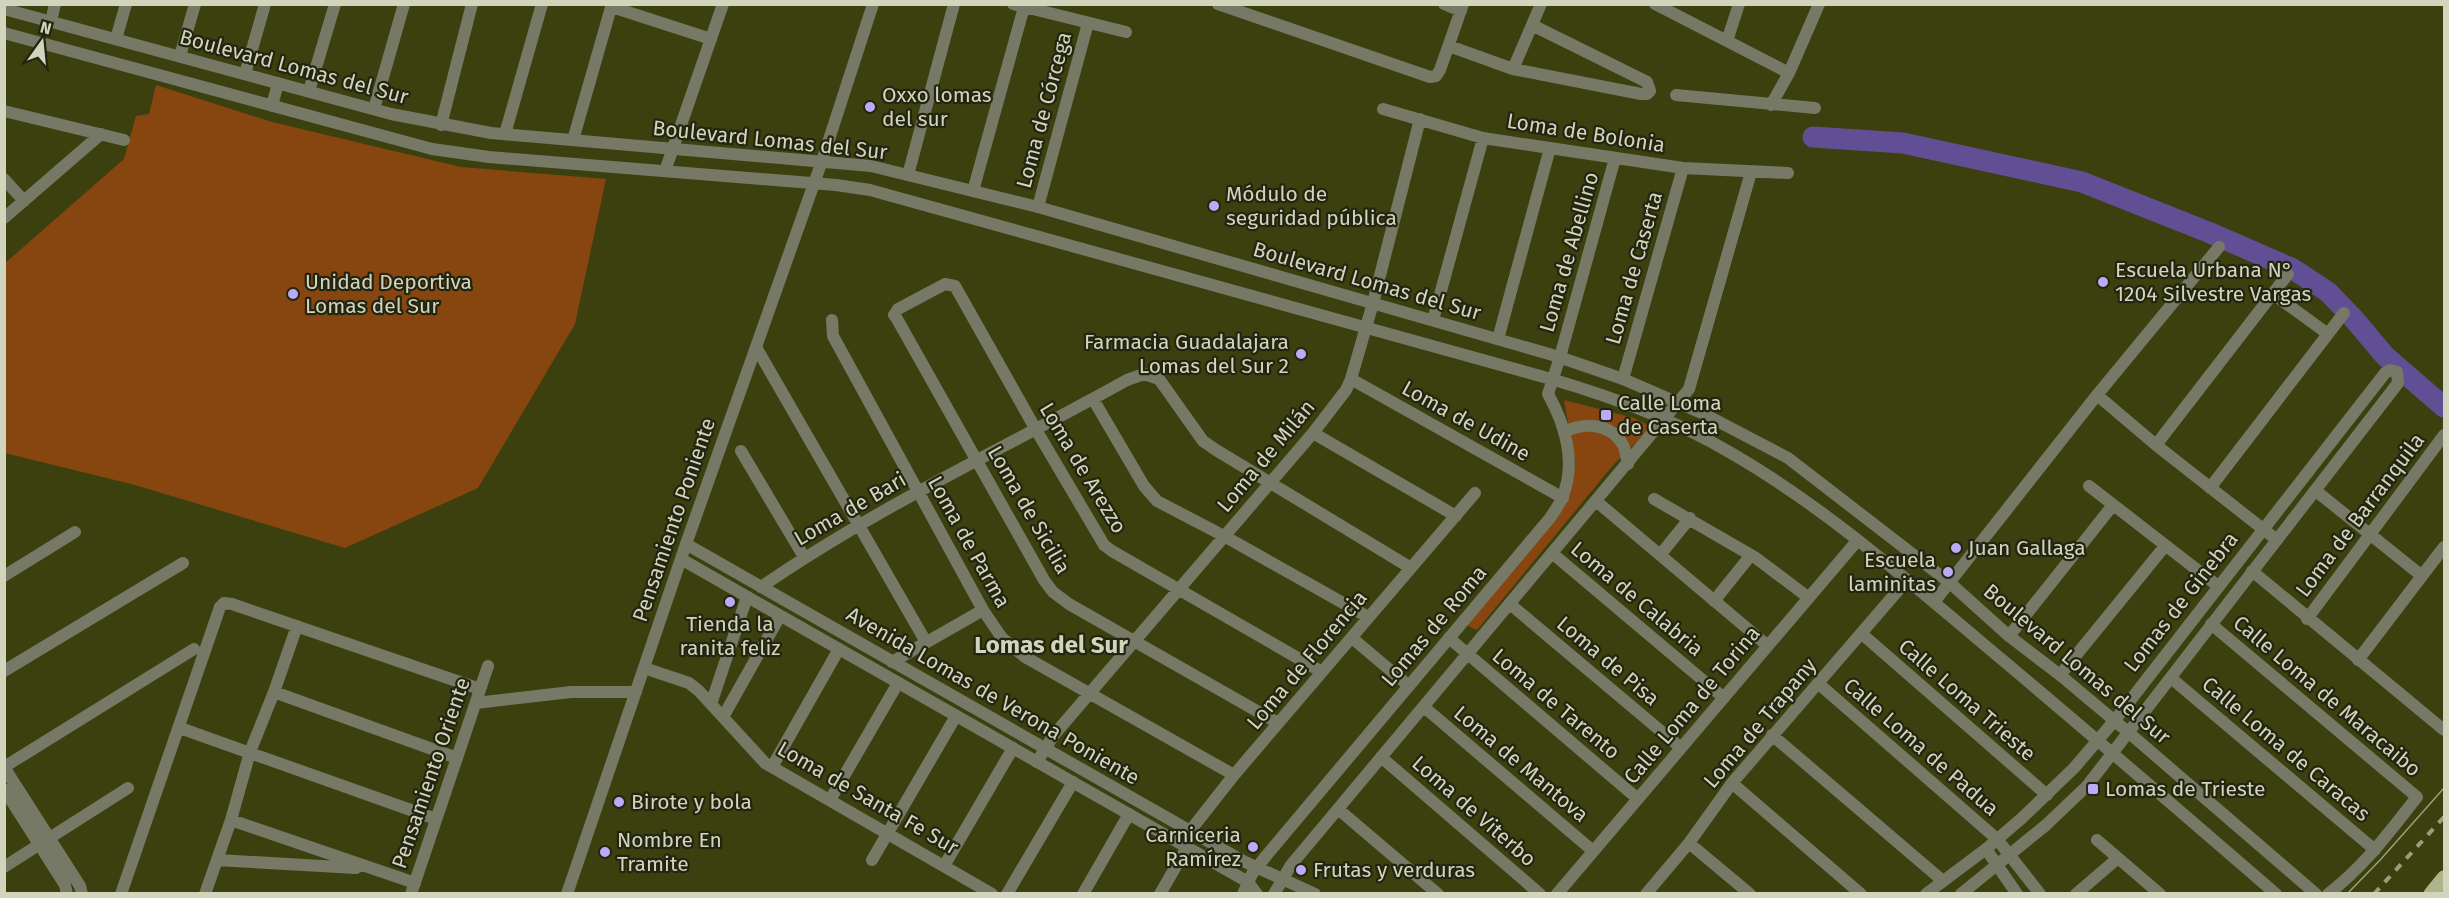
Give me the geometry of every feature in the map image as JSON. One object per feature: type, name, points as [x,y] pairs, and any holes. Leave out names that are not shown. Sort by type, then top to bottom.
[{"type":"main road","points":[[2431,894],[2445,878]]},
{"type":"street","points":[[51,21],[56,4]]},
{"type":"street","points":[[116,39],[126,4]]},
{"type":"street","points":[[180,56],[195,4]]},
{"type":"street","points":[[245,74],[265,4]]},
{"type":"street","points":[[309,91],[335,4]]},
{"type":"street","points":[[374,109],[404,4]]},
{"type":"street","points":[[441,125],[472,4]]},
{"type":"street","points":[[506,134],[542,4]]},
{"type":"street","points":[[665,171],[723,4]]},
{"type":"street","name":"Pensamiento Poniente","points":[[567,894],[686,544],[822,161],[873,4]]},
{"type":"street","points":[[908,175],[954,4]]},
{"type":"street","points":[[1218,4],[1422,76],[1436,76],[1462,8],[1444,4]]},
{"type":"street","points":[[1514,69],[1541,4]]},
{"type":"street","points":[[1727,41],[1739,4]]},
{"type":"street","points":[[1772,105],[1789,73],[1819,4]]},
{"type":"street","points":[[573,140],[612,6],[711,39]]},
{"type":"street","points":[[972,191],[1018,6],[1126,32]]},
{"type":"street","points":[[1660,6],[1789,73]]},
{"type":"street","name":"Boulevard Lomas del Sur","points":[[4,9],[441,125],[506,134],[871,166],[1038,207],[1560,357],[1623,379],[1704,414],[1788,458],[1950,583],[2009,636],[2115,720],[2316,894]]},
{"type":"street","name":"Loma de Córcega","points":[[1038,207],[1088,23]]},
{"type":"street","points":[[1449,46],[1514,69],[1641,94],[1650,91],[1647,81],[1532,26]]},
{"type":"street","name":"Boulevard Lomas del Sur","points":[[4,33],[432,149],[489,157],[814,183],[870,190],[1551,379],[1617,400],[1731,453],[1804,500],[1934,602],[2276,894]]},
{"type":"street","points":[[272,106],[278,83]]},
{"type":"street","points":[[1676,95],[1815,108]]},
{"type":"street","name":"Loma de Bolonia","points":[[1383,109],[1483,138],[1683,168],[1788,172]]},
{"type":"street","points":[[4,111],[124,140]]},
{"type":"street","name":"Loma de Milán","points":[[1037,762],[1053,736],[1313,433],[1346,390],[1373,303],[1420,119]]},
{"type":"street","points":[[4,218],[101,134]]},
{"type":"street","points":[[1432,320],[1483,138]]},
{"type":"street","points":[[1498,339],[1550,148]]},
{"type":"street","name":"Loma de Abellino","points":[[1560,357],[1615,158]]},
{"type":"street","name":"Loma de Caserta","points":[[1623,379],[1683,168]]},
{"type":"street","name":"Lomas de Roma","points":[[1274,894],[1291,865],[1689,389],[1751,172]]},
{"type":"street","points":[[4,179],[24,201]]},
{"type":"street","points":[[1934,602],[2097,395],[2219,247]]},
{"type":"street","points":[[2156,445],[2288,274]]},
{"type":"street","name":"Loma de Arezzo","points":[[894,315],[898,309],[945,284],[955,286],[1104,545],[1322,672]]},
{"type":"street","points":[[2273,294],[2328,334]]},
{"type":"street","points":[[2210,488],[2344,313]]},
{"type":"street","name":"Loma de Sicilia","points":[[894,315],[1044,580],[1053,592],[1069,604],[1278,723]]},
{"type":"street","name":"Loma de Parma","points":[[832,320],[832,336],[994,629],[1011,647],[1234,775]]},
{"type":"street","points":[[756,347],[926,642]]},
{"type":"street","points":[[1551,379],[1560,357]]},
{"type":"street","name":"Lomas de Ginebra","points":[[1926,894],[1986,849],[2074,768],[2115,720],[2385,373],[2390,370],[2397,372],[2398,383],[2316,491]]},
{"type":"street","name":"Loma de Bari","points":[[761,587],[804,557],[860,525],[977,459],[1136,375],[1153,376],[1160,379],[1203,441],[1269,484]]},
{"type":"street","name":"Loma de Udine","points":[[1351,379],[1563,498]]},
{"type":"street","name":"Lomas de Roma","points":[[1246,888],[1257,867],[1550,518],[1563,498],[1568,478],[1569,447],[1560,415],[1548,394],[1551,379]]},
{"type":"street","points":[[2097,395],[2156,445],[2277,540]]},
{"type":"street","points":[[1093,399],[1149,494],[1157,501],[1368,617]]},
{"type":"street","points":[[1564,432],[1577,426],[1594,425],[1612,432],[1623,446],[1628,464]]},
{"type":"street","points":[[1313,433],[1456,516]]},
{"type":"street","name":"Loma de Barranquila","points":[[2307,619],[2445,435]]},
{"type":"street","points":[[741,451],[804,557]]},
{"type":"street","points":[[1269,484],[1411,568]]},
{"type":"street","points":[[2089,486],[2218,586]]},
{"type":"street","points":[[1961,894],[2011,855],[2087,786],[2316,491],[2422,576]]},
{"type":"street","name":"Loma de Florencia","points":[[1190,831],[1234,775],[1475,493]]},
{"type":"street","points":[[1654,499],[1751,555],[1809,598]]},
{"type":"street","points":[[1596,501],[1768,646]]},
{"type":"street","points":[[2009,636],[2113,505]]},
{"type":"street","points":[[1660,555],[1690,518]]},
{"type":"street","points":[[4,576],[75,532]]},
{"type":"street","name":"Calle Loma de Torina","points":[[1557,894],[1857,541]]},
{"type":"street","name":"Avenida Lomas de Verona Poniente","points":[[686,544],[1190,831],[1257,867],[1315,894]]},
{"type":"street","points":[[2061,675],[2165,546]]},
{"type":"street","points":[[2358,660],[2445,547]]},
{"type":"street","name":"Loma de Calabria","points":[[1552,553],[1724,698]]},
{"type":"street","points":[[1714,601],[1751,555]]},
{"type":"street","name":"Avenida Lomas de Verona Poniente","points":[[681,559],[1187,847],[1257,894]]},
{"type":"street","points":[[4,671],[183,563]]},
{"type":"street","points":[[2252,572],[2445,730]]},
{"type":"street","name":"Loma de Trapany","points":[[1646,894],[1689,843],[1732,783],[1772,735],[1820,684],[1907,580]]},
{"type":"street","points":[[711,704],[747,597]]},
{"type":"street","points":[[121,894],[220,607],[224,603],[480,689]]},
{"type":"street","name":"Loma de Pisa","points":[[1510,604],[1681,748]]},
{"type":"street","points":[[892,662],[983,610]]},
{"type":"street","points":[[723,717],[780,616]]},
{"type":"street","name":"Calle Loma de Maracaibo","points":[[2211,624],[2417,797],[2375,850]]},
{"type":"street","points":[[205,894],[231,820],[250,752],[297,626]]},
{"type":"street","name":"Calle Loma Trieste","points":[[1862,634],[2047,795]]},
{"type":"street","points":[[1352,638],[1409,686]]},
{"type":"street","name":"Loma de Tarento","points":[[1449,638],[1638,799]]},
{"type":"street","points":[[67,894],[66,885],[45,841],[5,767],[194,649]]},
{"type":"street","points":[[772,767],[839,649]]},
{"type":"street","name":"Pensamiento Oriente","points":[[413,888],[489,666]]},
{"type":"street","name":"Loma de Santa Fe Sur","points":[[644,668],[689,683],[765,763],[992,894]]},
{"type":"street","name":"Calle Loma de Caracas","points":[[2171,678],[2375,850]]},
{"type":"street","points":[[830,800],[898,683]]},
{"type":"street","name":"Calle Loma de Padua","points":[[1820,684],[1997,839],[2040,894]]},
{"type":"street","points":[[274,692],[457,758]]},
{"type":"street","points":[[476,703],[571,692],[636,692]]},
{"type":"street","name":"Loma de Mantova","points":[[1424,707],[1593,851]]},
{"type":"street","points":[[872,860],[956,716]]},
{"type":"street","points":[[180,728],[436,819]]},
{"type":"street","points":[[1772,735],[1943,881]]},
{"type":"street","points":[[944,866],[1013,748]]},
{"type":"street","name":"Loma de Viterbo","points":[[1381,757],[1540,894]]},
{"type":"street","points":[[1007,894],[1073,782]]},
{"type":"street","points":[[1732,783],[1861,894]]},
{"type":"street","points":[[4,867],[128,788]]},
{"type":"street","points":[[4,789],[80,886],[82,894]]},
{"type":"street","points":[[1338,809],[1438,894]]},
{"type":"street","points":[[1083,894],[1129,814]]},
{"type":"street","points":[[231,820],[372,868],[413,888]]},
{"type":"street","points":[[2097,840],[2160,894]]},
{"type":"street","points":[[1689,843],[1750,894]]},
{"type":"street","points":[[1160,894],[1187,847]]},
{"type":"street","points":[[1986,849],[2017,894]]},
{"type":"street","points":[[2328,894],[2375,850]]},
{"type":"street","points":[[2076,894],[2118,858]]},
{"type":"street","points":[[217,860],[372,868]]},
{"type":"shaded area","name":"Unidad Deportiva Lomas del Sur","points":[[156,85],[272,122],[461,167],[606,179],[575,324],[478,488],[345,548],[135,485],[5,453],[4,264],[124,159],[136,116],[149,114]]},
{"type":"shaded area","points":[[1564,400],[1634,418],[1652,427],[1614,464],[1477,630],[1464,624],[1567,500],[1575,461]]},
{"type":"waterway","points":[[1813,137],[1903,143],[2082,182],[2208,232],[2293,269],[2328,292],[2385,356],[2444,407]]},
{"type":"tram line","points":[[2347,894],[2444,788]]},
{"type":"railway","points":[[2374,894],[2444,817]]},
{"type":"place","name":"Oxxo lomas del sur","points":[[870,107]]},
{"type":"place","name":"Módulo de seguridad pública","points":[[1214,206]]},
{"type":"place","name":"Escuela Urbana N° 1204 Silvestre Vargas","points":[[2103,282]]},
{"type":"place","name":"Unidad Deportiva Lomas del Sur","points":[[293,294]]},
{"type":"place","name":"Farmacia Guadalajara Lomas del Sur 2","points":[[1301,354]]},
{"type":"place","name":"Calle Loma de Caserta","points":[[1606,415]]},
{"type":"place","name":"Juan Gallaga","points":[[1956,548]]},
{"type":"place","name":"Escuela laminitas","points":[[1948,572]]},
{"type":"place","name":"Tienda la ranita feliz","points":[[730,602]]},
{"type":"place","name":"Lomas de Trieste","points":[[2093,789]]},
{"type":"place","name":"Birote y bola","points":[[619,802]]},
{"type":"place","name":"Carniceria Ramírez","points":[[1253,847]]},
{"type":"place","name":"Nombre En Tramite","points":[[605,852]]},
{"type":"place","name":"Frutas y verduras","points":[[1301,870]]},
{"type":"district","name":"Lomas del Sur","points":[[1051,645]]}]
